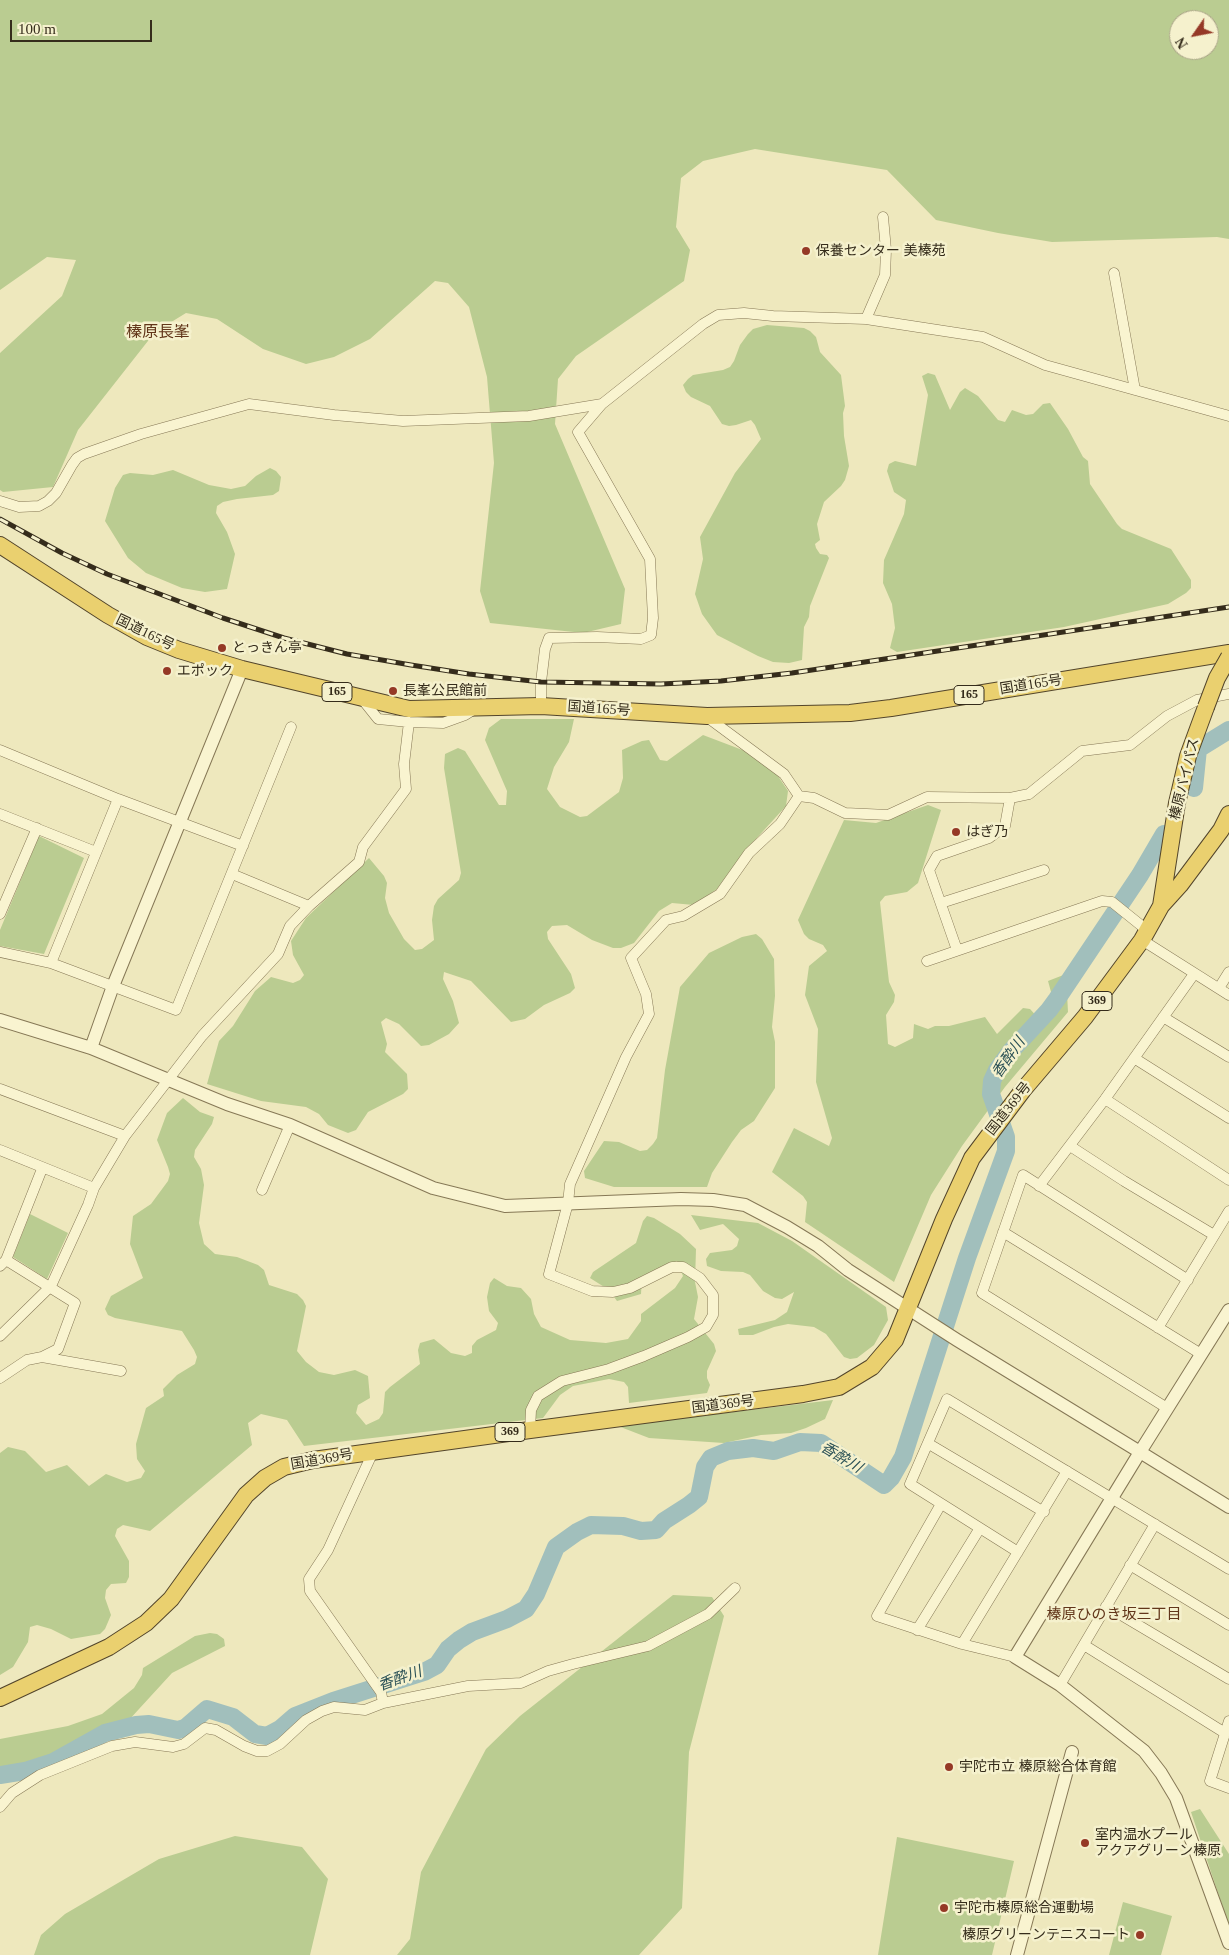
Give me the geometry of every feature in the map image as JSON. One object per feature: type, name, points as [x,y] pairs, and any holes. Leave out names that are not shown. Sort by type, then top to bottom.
[{"type":"highway","name":"国道165号","points":[[0,545],[108,615],[147,637],[179,650],[242,669],[409,709],[541,706],[706,716],[850,713],[1229,655]]},
{"type":"highway","name":"榛原バイパス","points":[[1161,906],[1177,803],[1188,756],[1217,678],[1229,655]]},
{"type":"highway","name":"国道369号","points":[[0,1698],[110,1647],[146,1623],[172,1599],[246,1495],[265,1478],[284,1467],[313,1460],[803,1394],[839,1387],[872,1367],[894,1340],[909,1308],[940,1227],[972,1158],[1023,1090],[1085,1017],[1145,935],[1161,906],[1180,885],[1225,827],[1229,814]]},
{"type":"street","points":[[866,319],[885,275],[886,250],[883,217]]},
{"type":"street","points":[[1114,272],[1135,390]]},
{"type":"street","points":[[541,706],[541,682],[545,649],[549,638],[597,637],[641,639],[651,635],[650,559],[578,432],[602,404],[703,324],[718,315],[744,313],[773,316],[866,319],[983,337],[1045,365],[1229,416]]},
{"type":"street","points":[[0,501],[19,507],[38,506],[48,501],[56,493],[77,458],[84,454],[141,434],[249,404],[334,415],[403,420],[529,416],[602,404]]},
{"type":"street","points":[[91,1048],[113,986],[242,669]]},
{"type":"street","points":[[706,716],[784,774],[799,796],[814,798],[845,813],[888,815],[927,797],[1010,798],[1029,794],[1082,751],[1130,745],[1167,716],[1196,700],[1229,694]]},
{"type":"street","points":[[360,697],[378,718],[409,722],[443,723],[466,715],[476,708]]},
{"type":"street","points":[[0,1336],[51,1286],[94,1188],[126,1136],[170,1081],[202,1036],[278,954],[290,926],[309,906],[359,862],[363,847],[406,789],[404,764],[409,722]]},
{"type":"street","points":[[0,952],[51,963],[176,1010],[291,727]]},
{"type":"street","points":[[0,750],[118,799],[243,846]]},
{"type":"street","points":[[530,1430],[531,1410],[538,1396],[562,1381],[609,1369],[688,1337],[706,1327],[713,1315],[713,1295],[700,1278],[683,1267],[672,1267],[630,1288],[613,1292],[592,1291],[549,1274],[568,1203],[570,1184],[626,1057],[649,1014],[646,994],[631,958],[666,920],[683,916],[720,894],[749,853],[780,824],[799,796]]},
{"type":"street","points":[[957,950],[928,870],[937,856],[989,838],[1005,826],[1010,798]]},
{"type":"street","points":[[51,963],[118,799]]},
{"type":"street","points":[[0,814],[96,852]]},
{"type":"street","points":[[0,914],[36,828]]},
{"type":"street","points":[[941,903],[1044,870]]},
{"type":"street","points":[[232,874],[309,906]]},
{"type":"street","points":[[927,962],[1102,901],[1112,902],[1130,916],[1145,935],[1194,974],[1229,995]]},
{"type":"street","points":[[1219,988],[1229,972]]},
{"type":"street","points":[[1039,1186],[1106,1099],[1194,974]]},
{"type":"street","points":[[1163,1017],[1229,1057]]},
{"type":"street","points":[[0,1022],[91,1048],[227,1104],[290,1125],[433,1188],[505,1206],[681,1200],[713,1200],[745,1206],[788,1227],[818,1246],[848,1270],[957,1340],[1229,1507]]},
{"type":"street","points":[[1134,1058],[1229,1118]]},
{"type":"street","points":[[0,1089],[126,1136]]},
{"type":"street","points":[[1106,1099],[1229,1180]]},
{"type":"street","points":[[262,1190],[290,1125]]},
{"type":"street","points":[[1070,1146],[1214,1235]]},
{"type":"street","points":[[0,1150],[42,1169],[94,1188]]},
{"type":"street","points":[[0,1378],[28,1360],[58,1349],[75,1303],[51,1286],[3,1263],[42,1169]]},
{"type":"street","points":[[1167,1408],[982,1293],[1023,1175],[1188,1280]]},
{"type":"street","points":[[1158,1328],[1229,1211]]},
{"type":"street","points":[[1004,1232],[1201,1354]]},
{"type":"street","points":[[1015,1657],[1229,1310]]},
{"type":"street","points":[[42,1356],[121,1372]]},
{"type":"street","points":[[1018,1552],[910,1484],[947,1399],[1229,1569]]},
{"type":"street","points":[[929,1444],[1044,1512]]},
{"type":"street","points":[[373,1452],[328,1550],[309,1579],[310,1591],[381,1692],[383,1704]]},
{"type":"street","points":[[962,1644],[1068,1471]]},
{"type":"street","points":[[941,1504],[876,1616],[962,1644],[1015,1657],[1060,1685],[1144,1751],[1161,1773],[1176,1798],[1229,1942]]},
{"type":"street","points":[[1060,1685],[1155,1524]]},
{"type":"street","points":[[917,1630],[980,1528]]},
{"type":"street","points":[[1130,1565],[1229,1625]]},
{"type":"street","points":[[0,1807],[12,1793],[40,1775],[112,1746],[135,1742],[173,1747],[184,1744],[205,1728],[216,1730],[257,1752],[280,1744],[306,1720],[334,1707],[365,1710],[383,1704],[468,1686],[521,1684],[556,1668],[648,1646],[708,1614],[735,1588]]},
{"type":"street","points":[[1106,1606],[1229,1680]]},
{"type":"street","points":[[1084,1645],[1225,1733]]},
{"type":"street","points":[[1229,1721],[1210,1781],[1229,1788]]},
{"type":"street","points":[[1017,1955],[1072,1752]]},
{"type":"green space","points":[[0,0],[1229,0],[1229,239],[1217,237],[1052,242],[998,233],[936,220],[887,170],[755,149],[703,161],[681,178],[676,227],[690,250],[684,281],[576,356],[558,379],[555,424],[625,589],[621,624],[583,633],[490,623],[480,591],[494,463],[487,377],[469,307],[448,283],[435,281],[370,339],[334,357],[306,364],[263,349],[217,319],[186,313],[155,332],[78,430],[53,487],[3,492],[0,490],[0,353],[62,296],[76,260],[47,257],[0,290]]},
{"type":"green space","points":[[767,325],[804,328],[810,331],[816,337],[820,352],[841,375],[845,406],[843,413],[844,436],[849,466],[841,486],[824,502],[817,524],[820,540],[815,544],[816,548],[820,554],[827,555],[829,558],[810,606],[809,617],[804,627],[802,660],[789,663],[773,662],[717,635],[702,614],[695,594],[703,559],[700,537],[735,473],[761,439],[751,420],[729,426],[722,424],[710,406],[691,397],[683,385],[693,375],[730,367],[740,345],[748,334],[753,329]]},
{"type":"green space","points":[[928,373],[935,375],[950,410],[960,392],[965,388],[978,396],[998,420],[1005,422],[1012,410],[1026,415],[1033,414],[1043,404],[1050,403],[1068,429],[1083,457],[1088,461],[1090,484],[1117,524],[1122,529],[1171,549],[1191,580],[1191,588],[1168,604],[1064,627],[897,652],[890,648],[895,628],[892,604],[883,583],[884,560],[904,514],[906,500],[894,492],[887,471],[889,464],[895,461],[916,466],[928,395],[922,376]]},
{"type":"green space","points":[[270,468],[281,477],[279,491],[273,495],[223,502],[217,506],[216,513],[227,532],[235,554],[227,589],[205,592],[182,588],[146,573],[128,558],[105,521],[115,488],[123,475],[130,473],[153,475],[173,470],[209,485],[231,489],[245,486],[256,476]]},
{"type":"green space","points":[[501,719],[574,719],[569,742],[554,767],[547,789],[560,807],[580,817],[587,816],[619,792],[623,778],[622,750],[649,740],[660,760],[667,761],[703,735],[753,754],[776,773],[788,791],[786,806],[744,852],[717,889],[694,905],[672,903],[659,911],[634,943],[621,948],[613,948],[592,940],[567,925],[552,926],[547,932],[548,939],[571,974],[575,988],[570,993],[544,1005],[525,1019],[511,1022],[471,981],[444,972],[443,979],[453,1001],[459,1023],[449,1034],[429,1045],[421,1046],[399,1024],[386,1018],[381,1022],[387,1044],[385,1052],[407,1074],[408,1089],[403,1094],[368,1112],[356,1130],[348,1133],[328,1125],[319,1114],[306,1107],[261,1101],[207,1084],[219,1041],[233,1026],[255,991],[271,977],[293,983],[300,980],[304,975],[293,955],[291,941],[306,918],[369,858],[384,876],[387,883],[385,898],[389,913],[404,939],[415,950],[422,949],[434,940],[432,920],[434,906],[438,899],[459,880],[461,873],[444,768],[445,754],[458,748],[465,751],[499,805],[506,805],[507,791],[485,740],[489,728]]},
{"type":"green space","points":[[928,805],[941,810],[918,883],[907,892],[885,896],[880,902],[889,982],[895,995],[894,1002],[886,1015],[888,1044],[895,1047],[913,1038],[914,1024],[928,1029],[985,1017],[997,1034],[1023,1008],[1030,1009],[1041,1021],[1056,1010],[1048,981],[1066,974],[1068,1012],[1005,1087],[962,1146],[931,1195],[894,1282],[805,1222],[807,1202],[803,1196],[772,1172],[794,1128],[829,1146],[832,1138],[816,1082],[818,1029],[805,995],[809,966],[827,951],[823,945],[809,939],[804,934],[798,920],[844,820],[876,823]]},
{"type":"green space","points":[[39,836],[84,858],[44,954],[0,946],[0,930]]},
{"type":"green space","points":[[756,934],[762,939],[774,959],[775,996],[772,1027],[775,1042],[775,1088],[754,1121],[741,1130],[732,1142],[712,1173],[707,1187],[614,1187],[585,1178],[584,1171],[604,1141],[619,1142],[640,1151],[647,1150],[653,1144],[657,1138],[665,1070],[680,987],[709,953],[742,937]]},
{"type":"green space","points":[[183,1098],[200,1112],[214,1117],[212,1124],[195,1150],[194,1157],[201,1169],[204,1185],[199,1223],[204,1244],[215,1254],[237,1257],[258,1265],[264,1270],[269,1285],[297,1294],[303,1300],[306,1306],[297,1351],[306,1362],[319,1372],[334,1375],[355,1370],[368,1376],[370,1398],[358,1405],[356,1413],[366,1425],[379,1419],[383,1413],[385,1392],[420,1364],[418,1350],[420,1343],[434,1339],[451,1353],[465,1356],[472,1353],[472,1346],[477,1340],[496,1330],[498,1323],[489,1311],[487,1297],[490,1283],[494,1278],[507,1286],[521,1288],[531,1299],[534,1314],[541,1327],[570,1340],[606,1343],[628,1339],[641,1321],[641,1314],[675,1288],[683,1276],[677,1261],[642,1276],[641,1294],[617,1301],[609,1290],[590,1278],[593,1272],[636,1243],[643,1221],[647,1216],[654,1218],[680,1234],[696,1249],[695,1282],[698,1297],[694,1319],[714,1344],[716,1351],[707,1371],[710,1385],[707,1393],[629,1403],[628,1387],[624,1382],[609,1379],[573,1386],[560,1395],[543,1418],[304,1446],[287,1420],[261,1414],[248,1423],[252,1445],[150,1531],[123,1525],[117,1529],[115,1536],[129,1561],[129,1577],[126,1583],[111,1584],[106,1590],[105,1598],[111,1615],[105,1629],[100,1634],[71,1639],[51,1629],[37,1625],[30,1627],[28,1642],[13,1667],[0,1675],[0,1453],[8,1447],[25,1451],[46,1472],[67,1465],[89,1486],[106,1474],[127,1482],[141,1478],[145,1471],[137,1459],[136,1444],[146,1408],[164,1396],[163,1389],[177,1375],[195,1364],[197,1357],[182,1331],[115,1318],[108,1315],[105,1309],[111,1296],[143,1278],[130,1244],[133,1216],[151,1204],[168,1181],[170,1174],[157,1140],[167,1113]]},
{"type":"green space","points":[[30,1214],[68,1233],[47,1279],[13,1257]]},
{"type":"green space","points":[[691,1215],[758,1223],[792,1241],[886,1307],[888,1320],[874,1345],[857,1358],[850,1359],[844,1357],[826,1334],[814,1327],[788,1324],[753,1335],[739,1335],[738,1329],[775,1320],[787,1312],[794,1292],[782,1299],[775,1298],[763,1291],[750,1275],[743,1272],[721,1271],[707,1266],[706,1259],[710,1253],[732,1250],[737,1246],[739,1239],[723,1224],[700,1230]]},
{"type":"green space","points":[[833,1400],[825,1419],[806,1428],[791,1433],[761,1435],[724,1443],[649,1438],[618,1426]]},
{"type":"green space","points":[[673,1595],[712,1597],[724,1616],[689,1752],[682,1908],[639,1955],[397,1955],[410,1939],[421,1872],[486,1749],[520,1716]]},
{"type":"green space","points":[[210,1633],[217,1634],[224,1639],[225,1646],[172,1673],[128,1721],[48,1758],[0,1771],[0,1739],[68,1726],[102,1714],[134,1688],[142,1675],[143,1668],[195,1636]]},
{"type":"green space","points":[[1200,1809],[1229,1854],[1229,1926],[1191,1812]]},
{"type":"green space","points":[[235,1836],[302,1847],[328,1879],[310,1955],[34,1955],[41,1935],[65,1914],[159,1859]]},
{"type":"green space","name":"宇陀市榛原総合運動場","points":[[897,1837],[1014,1861],[992,1955],[878,1955]]},
{"type":"green space","name":"榛原グリーンテニスコート","points":[[1123,1902],[1172,1916],[1161,1955],[1109,1955]]},
{"type":"waterway","name":"香酔川","points":[[1194,788],[1198,749],[1229,730]]},
{"type":"waterway","name":"香酔川","points":[[0,1775],[25,1771],[53,1762],[105,1733],[136,1725],[149,1724],[178,1730],[185,1728],[207,1709],[233,1717],[255,1734],[267,1736],[280,1729],[295,1716],[333,1701],[424,1672],[437,1665],[448,1649],[459,1640],[472,1632],[507,1619],[526,1609],[536,1594],[556,1547],[577,1532],[591,1525],[623,1526],[641,1531],[656,1530],[664,1521],[699,1497],[705,1467],[711,1458],[728,1451],[753,1448],[774,1451],[800,1442],[821,1443],[884,1485],[891,1478],[903,1457],[967,1258],[1006,1151],[1006,1137],[991,1094],[992,1081],[997,1070],[1011,1051],[1057,999],[1140,875],[1164,834]]},
{"type":"railway","points":[[0,519],[62,553],[107,574],[223,618],[284,638],[347,654],[411,665],[541,682],[661,684],[721,681],[792,673],[1229,607]]},
{"type":"place","name":"保養センター 美榛苑","points":[[806,251]]},
{"type":"place","name":"とっきん亭","points":[[222,648]]},
{"type":"place","name":"エポック","points":[[167,671]]},
{"type":"place","name":"長峯公民館前","points":[[393,691]]},
{"type":"place","name":"はぎ乃","points":[[956,832]]},
{"type":"place","name":"宇陀市立 榛原総合体育館","points":[[949,1767]]},
{"type":"place","name":"室内温水プール アクアグリーン榛原","points":[[1085,1843]]},
{"type":"place","name":"宇陀市榛原総合運動場","points":[[944,1908]]},
{"type":"place","name":"榛原グリーンテニスコート","points":[[1140,1935]]},
{"type":"district","name":"榛原長峯","points":[[158,333]]},
{"type":"district","name":"榛原ひのき坂三丁目","points":[[1114,1615]]}]
